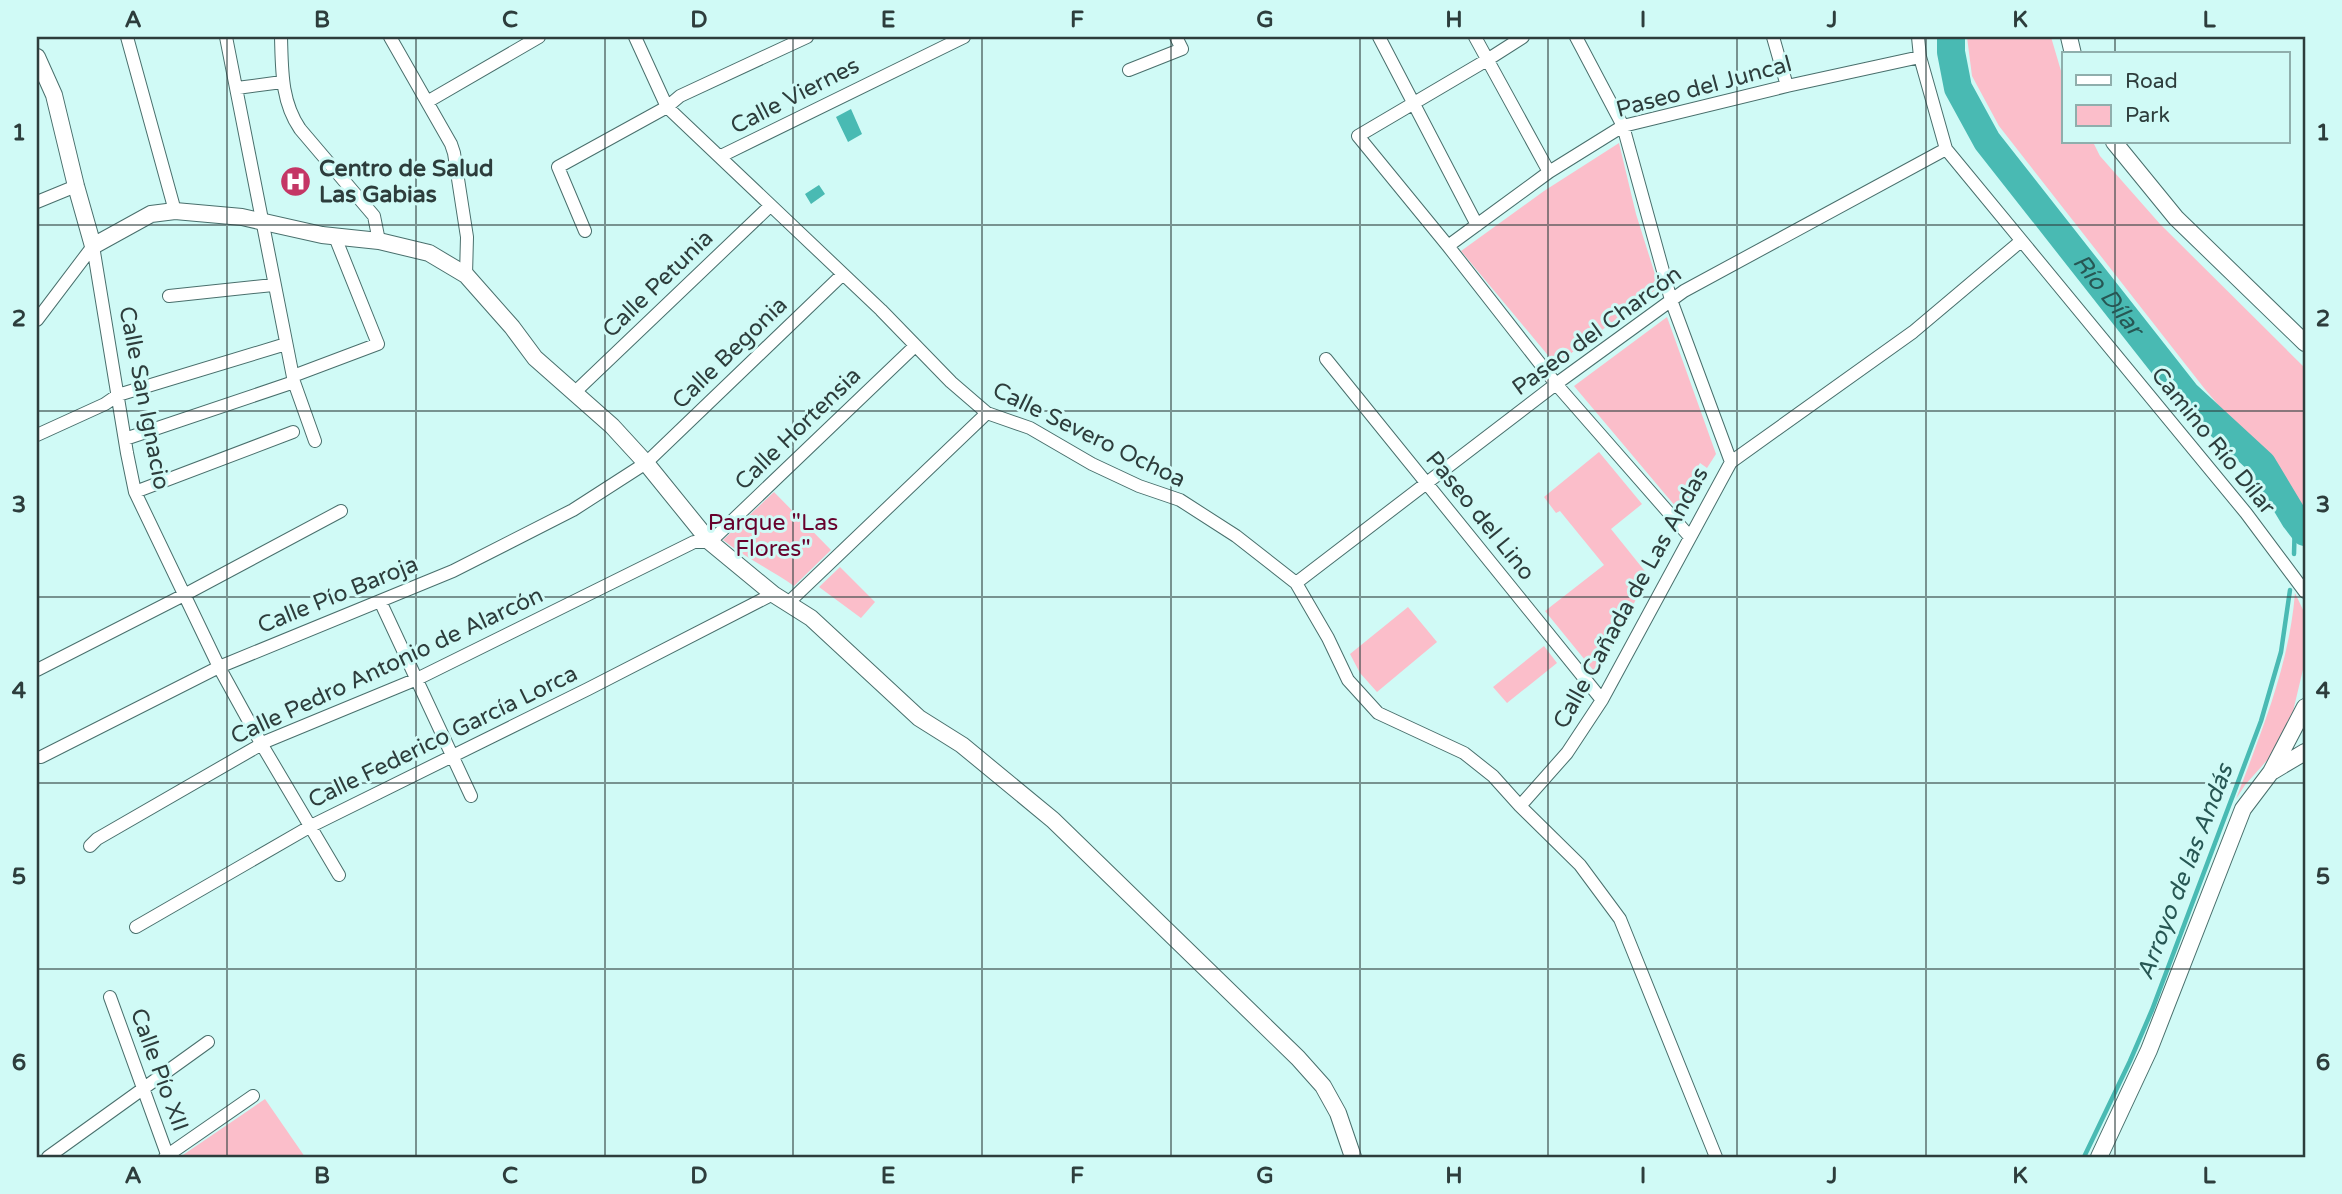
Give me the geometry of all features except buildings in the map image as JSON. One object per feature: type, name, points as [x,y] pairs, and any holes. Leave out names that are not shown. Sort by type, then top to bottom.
[{"type":"street","points":[[127,37],[175,211]]},
{"type":"street","points":[[226,37],[286,344],[294,379],[315,442]]},
{"type":"street","points":[[281,37],[282,82],[290,115],[374,216],[379,241]]},
{"type":"street","points":[[390,37],[454,153],[467,237],[466,275]]},
{"type":"street","points":[[427,102],[539,37]]},
{"type":"street","name":"Calle Severo Ochoa","points":[[635,37],[667,107],[987,413],[1030,428],[1092,464],[1139,486],[1180,500],[1236,536],[1296,583],[1328,638],[1348,680],[1378,713],[1464,753],[1493,776],[1580,865],[1620,919],[1716,1157]]},
{"type":"street","points":[[585,231],[558,167],[667,107],[680,96],[807,37]]},
{"type":"street","name":"Calle Viernes","points":[[720,156],[964,37]]},
{"type":"street","points":[[1379,37],[1477,225]]},
{"type":"street","points":[[1475,37],[1549,172]]},
{"type":"street","points":[[1523,37],[1358,136],[1556,384],[1690,537]]},
{"type":"street","points":[[1576,37],[1623,126],[1671,299],[1731,462]]},
{"type":"street","points":[[1773,37],[1787,86]]},
{"type":"street","name":"Camino Río Dílar","points":[[1919,37],[1920,57],[1946,149],[2237,502],[2305,592]]},
{"type":"street","points":[[1129,70],[1179,43]]},
{"type":"street","name":"Calle San Ignacio","points":[[37,57],[54,95],[93,246],[135,492],[219,667],[339,875]]},
{"type":"street","name":"Paseo del Juncal","points":[[1448,246],[1549,172],[1623,126],[1920,57]]},
{"type":"street","points":[[237,88],[282,82]]},
{"type":"street","points":[[2116,144],[2176,219],[2305,343]]},
{"type":"street","name":"Paseo del Charcón","points":[[1296,583],[1671,299],[1946,149]]},
{"type":"street","points":[[37,202],[76,186]]},
{"type":"street","name":"Calle Petunia","points":[[574,393],[770,206]]},
{"type":"street","points":[[37,320],[93,246],[151,214],[175,211],[261,221],[335,237],[379,241],[429,253],[466,275],[512,327],[535,358],[612,426],[646,463],[710,542],[773,594],[811,618],[919,718],[962,745],[1053,820],[1298,1058],[1323,1086],[1338,1113],[1353,1157]]},
{"type":"street","points":[[125,439],[294,379],[378,344],[335,237]]},
{"type":"street","name":"Calle Cañada de Las Andas","points":[[1520,806],[1567,753],[1602,699],[1731,462],[1913,332],[2021,240]]},
{"type":"street","name":"Calle Begonia","points":[[646,463],[843,274]]},
{"type":"street","points":[[169,296],[274,285]]},
{"type":"street","points":[[38,430],[105,404],[118,395],[286,344]]},
{"type":"street","name":"Calle Hortensia","points":[[710,542],[915,346]]},
{"type":"street","name":"Paseo del Lino","points":[[1326,359],[1602,699]]},
{"type":"street","points":[[788,603],[987,413]]},
{"type":"street","points":[[135,492],[293,432]]},
{"type":"street","name":"Calle Pío Baroja","points":[[41,757],[219,667],[453,571],[573,510],[646,463]]},
{"type":"street","points":[[37,670],[341,511]]},
{"type":"street","name":"Calle Pedro Antonio de Alarcón","points":[[90,846],[97,839],[262,745],[417,679],[694,542],[710,542]]},
{"type":"street","name":"Calle Federico García Lorca","points":[[136,927],[311,826],[773,594]]},
{"type":"street","points":[[380,601],[471,796]]},
{"type":"street","points":[[2099,1157],[2149,1050],[2243,809],[2271,772],[2305,707]]},
{"type":"street","points":[[2271,772],[2305,752]]},
{"type":"street","name":"Calle Pío XII","points":[[110,997],[166,1157]]},
{"type":"street","points":[[48,1157],[208,1042]]},
{"type":"street","points":[[166,1157],[253,1096]]},
{"type":"green space","points":[[1967,37],[2051,37],[2062,74],[2062,144],[2094,144],[2100,156],[2160,224],[2305,368],[2305,508],[2204,388],[1999,126],[1972,76]]},
{"type":"green space","points":[[1619,143],[1636,214],[1659,287],[1598,333],[1593,327],[1579,337],[1583,344],[1556,365],[1461,251],[1544,191]]},
{"type":"green space","points":[[1667,317],[1716,454],[1707,468],[1700,463],[1691,478],[1698,483],[1681,513],[1574,386]]},
{"type":"green space","points":[[1599,452],[1642,504],[1611,529],[1648,575],[1598,676],[1545,611],[1604,565],[1560,511],[1556,513],[1544,497]]},
{"type":"green space","name":"Parque \"Las Flores\"","points":[[774,492],[831,550],[794,586],[723,540]]},
{"type":"green space","points":[[840,567],[875,602],[861,618],[819,587]]},
{"type":"green space","points":[[2295,593],[2305,614],[2305,661],[2291,720],[2270,757],[2236,799],[2281,672]]},
{"type":"green space","points":[[1408,607],[1437,642],[1377,692],[1360,673],[1350,654]]},
{"type":"green space","points":[[1544,646],[1557,663],[1507,703],[1493,687]]},
{"type":"green space","points":[[265,1099],[305,1157],[180,1157]]},
{"type":"water","points":[[851,109],[862,134],[848,142],[836,117]]},
{"type":"water","points":[[819,185],[825,194],[811,204],[805,194]]},
{"type":"waterway","name":"Río Dílar","points":[[1951,37],[1958,88],[1987,141],[2186,394],[2262,464],[2305,532]]},
{"type":"waterway","name":"Arroyo de las Andás","points":[[2294,554],[2295,519]]},
{"type":"waterway","name":"Arroyo de las Andás","points":[[2084,1157],[2152,1010],[2261,721],[2281,652],[2290,590]]},
{"type":"place","name":"Centro de Salud Las Gabias","points":[[296,182]]}]
